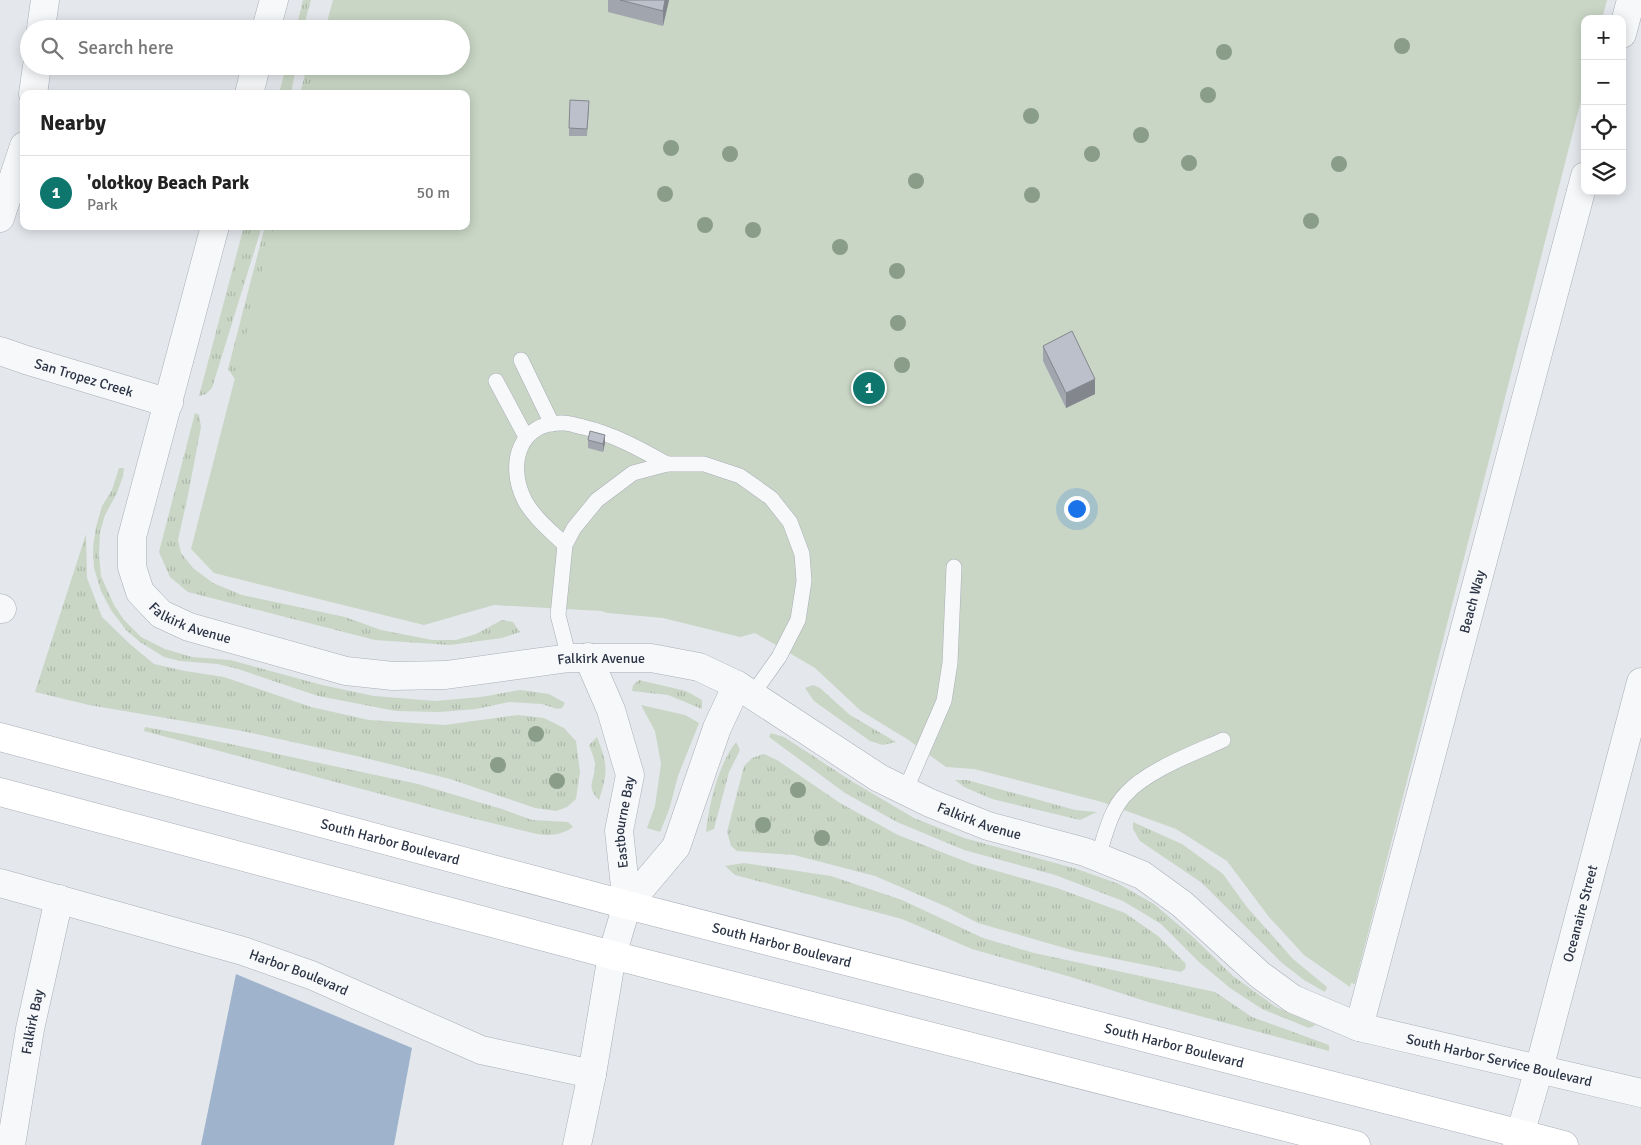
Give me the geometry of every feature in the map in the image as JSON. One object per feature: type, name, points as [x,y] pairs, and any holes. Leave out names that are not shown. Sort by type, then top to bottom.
[{"type":"main road","name":"South Harbor Boulevard","points":[[0,737],[626,905],[1518,1139],[1564,1145]]},
{"type":"main road","points":[[0,792],[612,955],[1356,1145]]},
{"type":"street","points":[[42,20],[45,0]]},
{"type":"street","points":[[268,20],[274,0]]},
{"type":"street","points":[[1626,19],[1631,0]]},
{"type":"street","points":[[34,90],[36,75]]},
{"type":"street","points":[[250,90],[254,75]]},
{"type":"street","points":[[0,216],[20,158]]},
{"type":"street","name":"Beach Way","points":[[1359,1027],[1581,191]]},
{"type":"street","name":"Falkirk Avenue","points":[[214,230],[132,537],[132,567],[140,592],[161,614],[189,627],[346,671],[392,676],[446,676],[579,658],[651,658],[699,667],[745,690],[879,778],[930,804],[988,826],[1098,857],[1142,875],[1182,904],[1260,975],[1293,999],[1359,1027]]},
{"type":"street","name":"San Tropez Creek","points":[[0,350],[26,360],[169,403]]},
{"type":"street","name":"Eastbourne Bay","points":[[577,1145],[592,1074],[612,955],[626,905],[619,831],[630,775],[611,710],[579,658]]},
{"type":"street","name":"Oceanaire Street","points":[[1518,1139],[1641,682]]},
{"type":"street","name":"Eastbourne Bay","points":[[626,905],[676,847],[717,728],[745,690]]},
{"type":"street","name":"Harbor Boulevard","points":[[0,884],[243,951],[311,975],[481,1050],[592,1074]]},
{"type":"street","name":"Falkirk Bay","points":[[10,1145],[30,1029],[59,899]]},
{"type":"street","name":"South Harbor Service Boulevard","points":[[1359,1027],[1641,1093]]},
{"type":"lane","points":[[520,360],[552,424]]},
{"type":"lane","points":[[496,381],[526,437]]},
{"type":"lane","points":[[565,545],[539,519],[524,500],[516,476],[517,456],[526,437],[540,427],[565,423],[601,431],[667,464]]},
{"type":"lane","points":[[579,658],[558,615],[565,545],[574,528],[597,500],[633,473],[667,464],[704,464],[740,476],[771,498],[790,522],[802,554],[804,581],[798,620],[779,657],[745,690]]},
{"type":"lane","points":[[905,791],[944,701],[950,664],[954,568]]},
{"type":"lane","points":[[1098,857],[1113,814],[1125,794],[1147,776],[1223,740]]},
{"type":"green space","points":[[303,0],[311,0],[305,20],[298,20]]},
{"type":"green space","points":[[333,0],[1607,0],[1603,15],[1581,15],[1581,101],[1355,984],[1351,983],[1350,987],[1304,955],[1269,917],[1227,861],[1176,829],[1102,802],[974,769],[946,767],[907,739],[861,711],[815,668],[755,633],[740,637],[663,618],[601,611],[494,605],[424,625],[214,573],[191,549],[273,230],[470,230],[470,90],[309,90],[313,75],[470,75],[470,20],[327,20]]},
{"type":"green space","points":[[284,75],[294,75],[292,90],[280,90]]},
{"type":"green space","points":[[305,75],[339,75],[326,90],[301,90]]},
{"type":"green space","points":[[243,230],[261,230],[212,388],[206,394],[199,396]]},
{"type":"green space","points":[[264,230],[285,230],[237,382],[228,369]]},
{"type":"green space","points":[[195,413],[199,415],[201,427],[178,540],[181,553],[193,568],[213,583],[242,595],[345,617],[381,630],[432,640],[456,640],[476,634],[502,620],[513,622],[520,632],[502,638],[450,645],[375,640],[188,592],[170,577],[159,552]]},
{"type":"green space","points":[[119,468],[124,468],[123,476],[117,493],[105,515],[100,532],[99,555],[101,576],[114,605],[124,620],[141,637],[165,649],[192,657],[230,660],[322,685],[374,696],[435,701],[481,697],[520,690],[549,694],[565,703],[562,708],[557,709],[542,704],[509,702],[476,709],[440,712],[396,711],[318,696],[218,664],[180,661],[164,657],[140,642],[126,630],[111,610],[101,591],[94,568],[93,548],[96,527],[102,506],[112,490]]},
{"type":"green space","points":[[86,534],[87,578],[102,617],[154,664],[224,677],[311,707],[369,720],[445,725],[518,715],[544,718],[564,728],[576,741],[580,772],[576,799],[567,807],[556,811],[535,808],[450,779],[361,757],[242,731],[89,705],[35,692]]},
{"type":"green space","points":[[639,680],[686,691],[702,700],[702,709],[668,695],[632,691],[633,685]]},
{"type":"green space","points":[[813,685],[820,688],[850,715],[896,742],[883,745],[870,741],[814,701],[805,688]]},
{"type":"green space","points":[[641,705],[685,715],[699,723],[678,776],[669,810],[660,832],[647,828],[655,806],[661,764],[655,731]]},
{"type":"green space","points":[[145,727],[418,784],[532,820],[568,822],[573,827],[565,832],[556,834],[537,834],[144,731]]},
{"type":"green space","points":[[771,733],[784,737],[853,782],[914,818],[964,838],[1077,869],[1119,884],[1154,904],[1193,937],[1233,976],[1276,1007],[1316,1025],[1309,1028],[1262,1009],[1230,988],[1199,962],[1161,924],[1123,901],[1055,875],[964,850],[897,822],[845,793],[769,737]]},
{"type":"green space","points":[[597,737],[605,762],[604,782],[599,800],[592,791],[595,765],[589,745]]},
{"type":"green space","points":[[736,742],[740,750],[729,772],[714,829],[706,832],[709,809],[719,773]]},
{"type":"green space","points":[[764,754],[777,760],[840,803],[898,835],[972,864],[1057,888],[1125,913],[1158,936],[1186,964],[1185,969],[1181,972],[1075,951],[978,923],[947,907],[875,876],[794,855],[737,851],[731,846],[727,832],[744,766],[752,758]]},
{"type":"green space","points":[[955,780],[967,780],[1075,810],[1097,812],[1080,820],[992,799],[964,787]]},
{"type":"green space","points":[[1133,822],[1182,844],[1223,874],[1246,906],[1293,959],[1327,987],[1325,992],[1304,980],[1282,963],[1202,883],[1140,841],[1133,829]]},
{"type":"green space","points":[[744,863],[831,876],[902,900],[983,938],[1034,953],[1215,992],[1252,1017],[1329,1045],[1329,1051],[1148,1002],[1071,977],[972,949],[902,919],[735,875],[725,866]]},
{"type":"water","points":[[236,974],[412,1048],[394,1145],[201,1145]]},
{"type":"building","points":[[620,0],[665,0],[663,11]]},
{"type":"building","points":[[570,100],[589,101],[587,129],[569,128]]},
{"type":"building","points":[[1072,331],[1095,379],[1066,393],[1043,346]]},
{"type":"building","points":[[590,431],[605,435],[603,444],[588,440]]},
{"type":"place","name":"'olołkoy Beach Park","points":[[869,388]]}]
